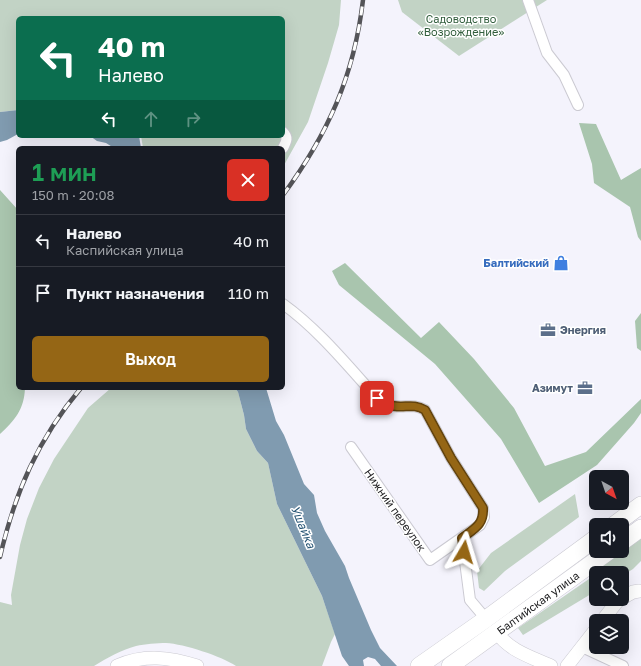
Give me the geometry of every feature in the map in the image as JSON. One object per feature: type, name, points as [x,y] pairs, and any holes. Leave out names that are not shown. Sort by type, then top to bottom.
[{"type":"main road","points":[[623,518],[641,505]]},
{"type":"main road","points":[[629,537],[641,528]]},
{"type":"main road","name":"Балтийская улица","points":[[418,666],[486,619],[589,543]]},
{"type":"main road","name":"Балтийская улица","points":[[450,666],[599,558]]},
{"type":"street","points":[[528,0],[547,53],[564,75],[578,105]]},
{"type":"street","points":[[284,146],[287,140],[287,136],[285,134]]},
{"type":"street","points":[[285,305],[301,317],[326,342],[377,398],[386,404],[396,407],[410,406],[419,407],[425,410],[451,458],[483,508],[484,517],[480,525],[462,538],[470,600],[486,619]]},
{"type":"street","name":"Нижний переулок","points":[[351,447],[430,560],[462,538]]},
{"type":"street","points":[[629,594],[640,591]]},
{"type":"street","points":[[608,614],[614,606]]},
{"type":"street","points":[[497,633],[502,640],[513,649],[551,666]]},
{"type":"street","points":[[567,666],[589,638]]},
{"type":"street","points":[[582,647],[623,666]]},
{"type":"street","points":[[117,666],[134,660],[164,658],[179,660],[197,666]]},
{"type":"green space","points":[[0,0],[341,0],[339,25],[308,122],[285,163],[285,146],[143,146],[141,138],[285,138],[285,16],[16,16],[16,110],[0,112]]},
{"type":"green space","name":"Садоводство «Возрождение»","points":[[398,0],[547,0],[459,56],[402,12]]},
{"type":"green space","points":[[579,123],[596,124],[621,180],[641,168],[641,241],[638,237],[630,207],[594,183],[592,164]]},
{"type":"green space","points":[[0,190],[16,208],[16,390],[25,390],[21,409],[10,424],[0,434]]},
{"type":"green space","points":[[345,263],[421,338],[439,322],[474,359],[514,408],[545,466],[586,452],[641,399],[641,413],[597,465],[539,503],[501,439],[435,364],[339,285],[332,271]]},
{"type":"green space","points":[[641,313],[641,351],[637,348],[635,321]]},
{"type":"green space","points":[[109,390],[236,390],[244,415],[246,429],[257,451],[268,463],[277,504],[322,596],[335,634],[322,666],[236,666],[221,658],[202,651],[166,643],[136,646],[114,654],[94,666],[0,666],[0,602],[12,605],[11,595],[20,545],[27,519],[39,488],[54,459],[88,408]]},
{"type":"green space","points":[[575,494],[579,517],[505,571],[484,591],[479,588],[477,571],[491,553]]},
{"type":"green space","points":[[641,533],[641,561],[633,569],[629,572],[629,566],[603,566],[612,558],[629,558],[629,542]]},
{"type":"green space","points":[[589,579],[589,595],[523,635],[518,628]]},
{"type":"water","points":[[16,110],[16,135],[0,142],[0,112]]},
{"type":"water","points":[[93,138],[139,138],[141,146],[111,146]]},
{"type":"water","name":"Ушайка","points":[[236,390],[267,390],[276,421],[284,435],[304,484],[314,495],[317,513],[325,531],[345,566],[371,630],[380,648],[397,666],[381,666],[375,659],[368,657],[363,660],[364,666],[349,666],[342,656],[322,596],[277,504],[268,463],[257,451],[246,429]]},
{"type":"railway","points":[[285,192],[326,127],[346,79],[359,28],[363,0]]},
{"type":"railway","points":[[0,557],[13,510],[30,467],[52,427],[79,390]]},
{"type":"place","name":"Балтийский","points":[[561,263]]},
{"type":"place","name":"Энергия","points":[[548,330]]},
{"type":"place","name":"Азимут","points":[[585,388]]},
{"type":"route","points":[[377,398],[386,404],[396,407],[410,406],[419,407],[425,410],[451,458],[483,508],[484,517],[480,525],[462,538],[464,552]]}]
